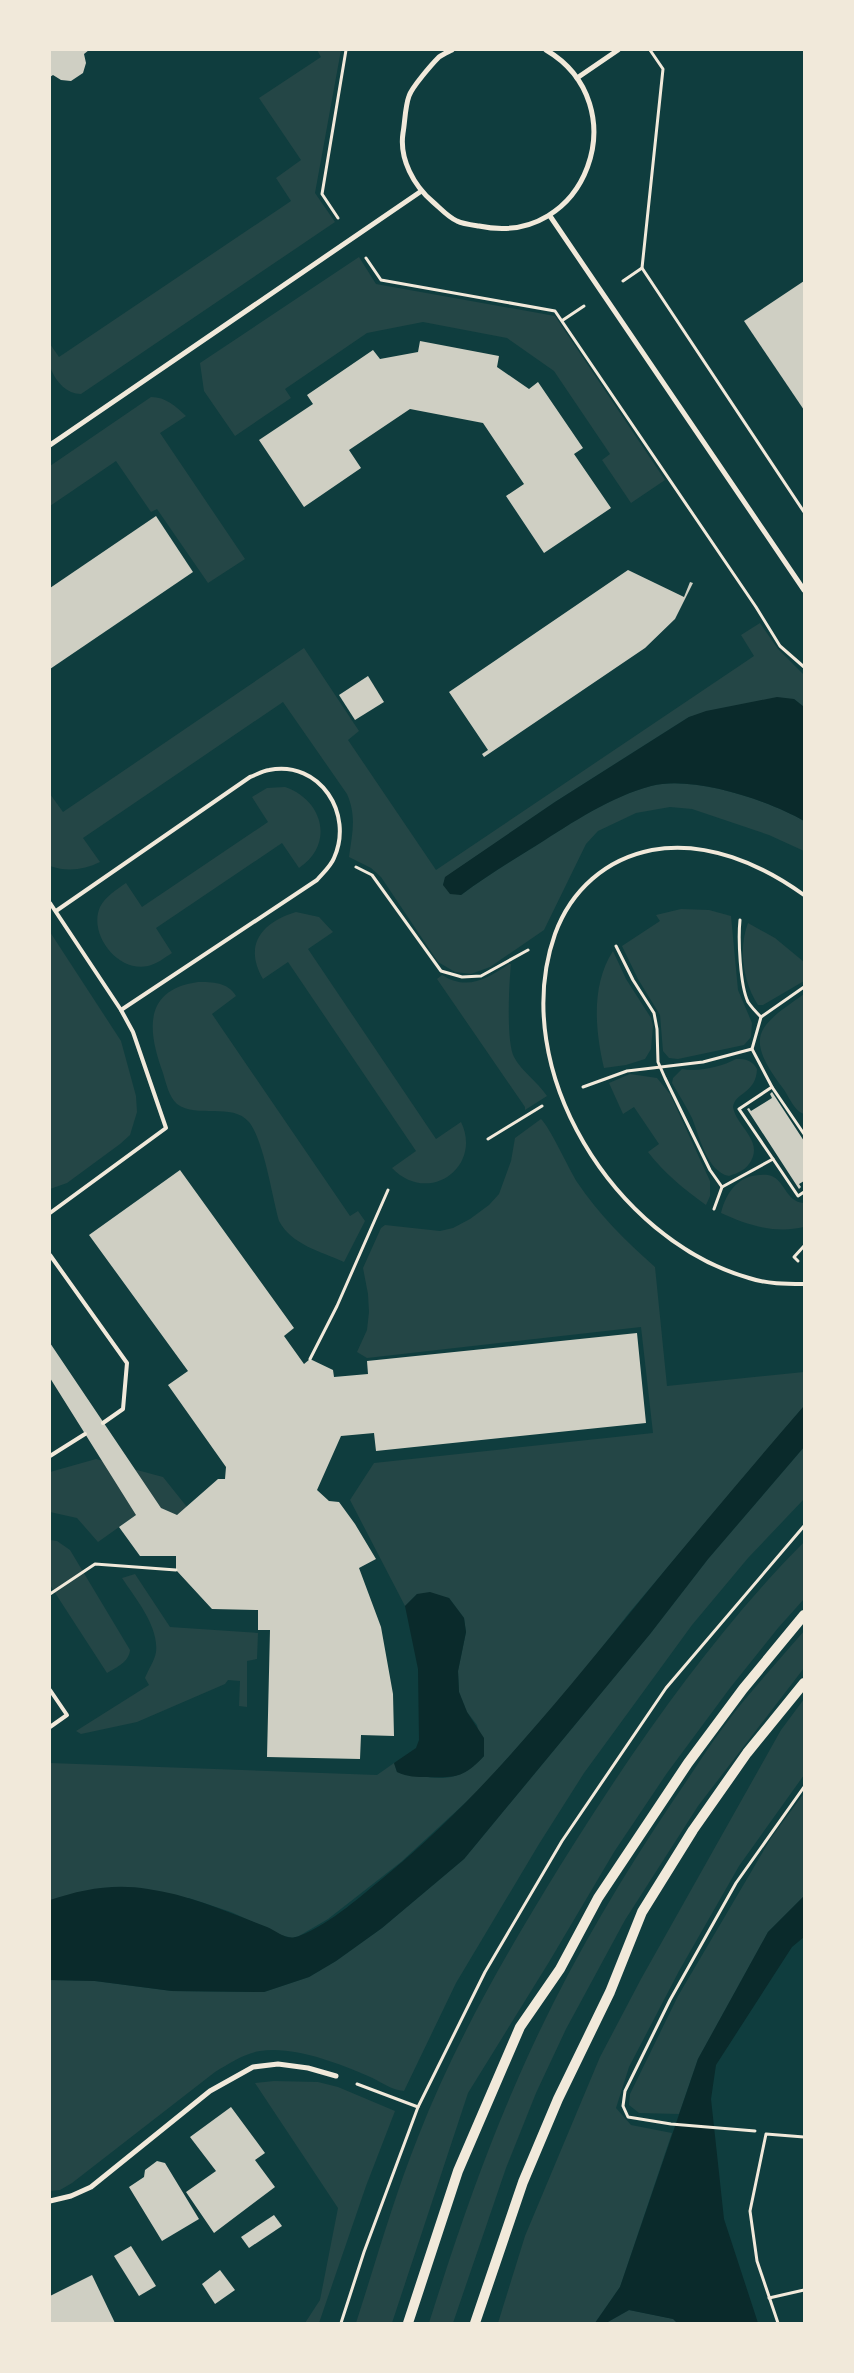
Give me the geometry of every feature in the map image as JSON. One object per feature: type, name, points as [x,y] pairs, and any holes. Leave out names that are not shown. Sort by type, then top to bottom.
[{"type":"main road","points":[[408,2323],[458,2170],[520,2027],[560,1969],[598,1898],[672,1785],[743,1689],[804,1615]]},
{"type":"main road","points":[[475,2323],[526,2173],[558,2098],[610,1992],[642,1912],[693,1830],[747,1753],[804,1683]]},
{"type":"street","points":[[437,50],[440,56]]},
{"type":"street","points":[[452,50],[440,56],[409,95],[402,142],[410,174],[420,192],[456,221],[499,230],[531,224],[550,216],[575,193],[587,172],[595,130],[588,98],[577,78],[554,54],[546,50]]},
{"type":"street","points":[[577,78],[618,50]]},
{"type":"street","points":[[50,445],[420,192]]},
{"type":"street","points":[[550,216],[804,590]]},
{"type":"street","points":[[50,2201],[71,2196],[91,2187],[210,2092],[253,2068],[278,2064],[308,2068],[336,2076]]},
{"type":"lane","points":[[56,911],[250,777],[269,770],[289,770],[308,776],[325,788],[336,805],[341,824],[339,844],[333,861],[317,880],[121,1010]]},
{"type":"lane","points":[[804,895],[772,874],[722,854],[682,848],[662,849],[644,852],[611,865],[583,887],[566,908],[548,953],[545,973],[544,1014],[546,1039],[562,1096],[577,1129],[596,1161],[613,1184],[644,1218],[700,1259],[751,1279],[781,1284],[804,1284]]},
{"type":"lane","points":[[50,903],[121,1010],[133,1032],[166,1128],[50,1213]]},
{"type":"lane","points":[[50,1255],[127,1363],[123,1409],[103,1422]]},
{"type":"lane","points":[[50,1456],[85,1434]]},
{"type":"lane","points":[[50,1690],[67,1715],[50,1727]]},
{"type":"path","points":[[346,50],[322,194],[381,280],[556,311],[756,607],[780,646],[804,667]]},
{"type":"path","points":[[650,50],[663,69],[642,268],[804,512]]},
{"type":"path","points":[[562,320],[642,268]]},
{"type":"path","points":[[333,861],[365,870],[372,875],[440,971],[462,978],[472,978],[492,971],[527,950],[548,953]]},
{"type":"path","points":[[740,920],[739,946],[746,995],[761,1017]]},
{"type":"path","points":[[616,946],[633,980],[654,1013],[660,1067],[710,1170],[722,1187]]},
{"type":"path","points":[[803,1132],[772,1087],[752,1050],[761,1017],[804,986]]},
{"type":"path","points":[[607,1077],[627,1071],[703,1062],[752,1050]]},
{"type":"path","points":[[772,1087],[739,1109],[798,1196],[804,1192]]},
{"type":"path","points":[[488,1140],[562,1096]]},
{"type":"path","points":[[714,1209],[722,1187],[773,1160]]},
{"type":"path","points":[[310,1359],[337,1306],[388,1190]]},
{"type":"path","points":[[794,1257],[804,1246]]},
{"type":"path","points":[[341,2323],[364,2252],[418,2107],[485,1972],[562,1841],[666,1688],[804,1526]]},
{"type":"path","points":[[50,1594],[95,1564],[176,1570]]},
{"type":"path","points":[[755,2131],[671,2124],[628,2117],[623,2106],[625,2092],[670,2000],[736,1882],[804,1787]]},
{"type":"path","points":[[336,2076],[418,2107]]},
{"type":"path","points":[[778,2323],[756,2261],[750,2211],[766,2134],[804,2138]]},
{"type":"path","points":[[768,2298],[804,2290]]},
{"type":"shaded area","points":[[317,50],[341,50],[315,193],[335,222],[81,394],[67,390],[59,383],[51,369],[49,360],[50,344],[59,357],[291,201],[276,178],[301,160],[259,98],[321,57]]},
{"type":"shaded area","points":[[359,257],[376,284],[555,316],[665,480],[631,503],[602,460],[610,454],[554,371],[507,338],[423,322],[367,333],[285,389],[291,398],[235,436],[204,391],[200,363]]},
{"type":"shaded area","points":[[151,397],[166,400],[186,416],[160,433],[245,559],[208,583],[157,509],[151,512],[116,461],[50,506],[50,466]]},
{"type":"shaded area","points":[[760,623],[778,649],[804,675],[804,707],[794,699],[689,717],[555,802],[446,877],[443,885],[461,895],[498,869],[606,803],[651,786],[668,783],[708,787],[729,792],[771,805],[789,813],[804,821],[804,851],[769,835],[692,809],[670,807],[636,813],[598,831],[586,844],[544,930],[490,967],[471,974],[455,972],[438,962],[381,877],[371,868],[349,857],[353,818],[347,794],[283,702],[83,838],[100,862],[88,867],[75,869],[50,866],[50,794],[63,812],[304,648],[359,731],[348,740],[436,870],[754,656],[741,635]]},
{"type":"shaded area","points":[[777,697],[794,699],[804,707],[804,821],[771,805],[708,787],[668,783],[651,786],[606,803],[592,811],[498,869],[461,895],[450,894],[443,885],[445,877],[555,802],[689,717],[706,711]]},
{"type":"shaded area","points":[[285,787],[298,793],[308,802],[316,812],[320,823],[317,847],[310,858],[299,868],[282,843],[156,928],[172,953],[154,964],[137,967],[126,964],[116,958],[108,949],[98,929],[97,918],[100,907],[108,896],[126,883],[142,907],[268,822],[252,797],[267,788]]},
{"type":"shaded area","points":[[681,909],[709,910],[731,916],[738,990],[752,1023],[751,1037],[744,1045],[678,1059],[669,1058],[663,1051],[660,1015],[638,979],[622,946],[660,921],[656,915]]},
{"type":"shaded area","points":[[296,912],[319,917],[333,932],[308,949],[436,1139],[461,1122],[466,1138],[465,1154],[458,1166],[448,1176],[435,1182],[421,1183],[406,1179],[392,1168],[416,1151],[288,962],[263,979],[257,967],[255,956],[259,936],[274,922]]},
{"type":"shaded area","points":[[748,923],[775,938],[804,962],[804,981],[763,1005],[758,1005],[746,976],[743,944]]},
{"type":"shaded area","points":[[50,932],[121,1041],[136,1096],[137,1112],[130,1135],[120,1144],[67,1183],[50,1189]]},
{"type":"shaded area","points":[[613,951],[626,979],[651,1018],[653,1026],[651,1049],[645,1059],[626,1065],[604,1068],[597,1023],[598,993],[606,964]]},
{"type":"shaded area","points":[[511,964],[509,1012],[511,1049],[517,1062],[547,1096],[525,1110],[525,1107],[437,979],[442,975],[451,980],[468,983],[485,978]]},
{"type":"shaded area","points":[[198,982],[224,985],[233,991],[236,996],[212,1014],[350,1216],[358,1211],[365,1221],[344,1262],[299,1242],[291,1236],[279,1221],[259,1142],[249,1122],[242,1116],[224,1111],[185,1108],[177,1104],[170,1094],[154,1043],[154,1015],[158,1003],[167,994],[180,987]]},
{"type":"shaded area","points":[[804,994],[804,1114],[794,1107],[770,1070],[763,1056],[760,1044],[761,1034],[766,1024]]},
{"type":"shaded area","points":[[736,1059],[748,1061],[757,1069],[753,1083],[737,1098],[733,1107],[735,1114],[754,1146],[754,1153],[747,1167],[729,1176],[721,1173],[709,1160],[692,1118],[672,1083],[673,1078],[682,1069],[710,1068]]},
{"type":"shaded area","points":[[630,1074],[657,1078],[670,1094],[710,1181],[710,1196],[706,1205],[675,1181],[648,1152],[659,1144],[634,1107],[623,1114],[609,1083]]},
{"type":"shaded area","points":[[541,1119],[549,1130],[573,1176],[594,1206],[655,1267],[667,1386],[804,1372],[804,1406],[629,1613],[563,1697],[477,1792],[401,1862],[328,1919],[292,1938],[281,1935],[231,1912],[189,1898],[50,1900],[50,1763],[377,1775],[394,1763],[397,1772],[444,1778],[464,1772],[484,1756],[477,1725],[467,1712],[459,1692],[458,1671],[466,1632],[464,1618],[449,1598],[417,1594],[405,1606],[350,1500],[374,1463],[653,1433],[641,1327],[367,1358],[357,1352],[367,1330],[369,1312],[363,1268],[381,1228],[385,1225],[440,1231],[453,1228],[470,1219],[489,1205],[499,1194],[511,1161],[515,1138]]},
{"type":"shaded area","points":[[768,1175],[778,1180],[793,1199],[804,1203],[804,1227],[772,1229],[751,1225],[721,1213],[727,1197],[737,1184],[750,1177]]},
{"type":"shaded area","points":[[804,1406],[804,1447],[708,1559],[650,1634],[464,1859],[382,1928],[336,1961],[309,1977],[264,1992],[172,1991],[95,1981],[50,1980],[50,1900],[74,1893],[99,1888],[136,1887],[179,1895],[290,1937],[299,1936],[323,1924],[346,1908],[423,1843],[455,1813],[516,1749]]},
{"type":"shaded area","points":[[804,1447],[804,1499],[748,1558],[692,1625],[584,1773],[456,1983],[404,2091],[329,2061],[301,2053],[273,2050],[254,2052],[215,2072],[72,2183],[60,2190],[50,2191],[50,1980],[95,1981],[172,1991],[264,1992],[309,1977],[336,1961],[382,1928],[464,1859],[650,1634],[708,1559]]},
{"type":"shaded area","points":[[96,1459],[163,1477],[187,1507],[177,1515],[136,1515],[98,1542],[77,1518],[50,1512],[50,1472]]},
{"type":"shaded area","points":[[50,1540],[57,1541],[70,1550],[130,1650],[125,1661],[107,1673],[50,1585]]},
{"type":"shaded area","points":[[804,1542],[804,1599],[730,1688],[667,1773],[614,1852],[468,2093],[392,2323],[356,2323],[393,2206],[418,2137],[448,2067],[502,1964],[540,1898],[587,1823],[673,1697],[736,1617]]},
{"type":"shaded area","points":[[135,1574],[170,1627],[258,1633],[257,1659],[247,1661],[247,1707],[239,1706],[240,1681],[228,1680],[225,1684],[137,1722],[81,1734],[76,1731],[149,1685],[145,1678],[156,1652],[154,1632],[145,1613],[122,1578]]},
{"type":"shaded area","points":[[430,1592],[449,1598],[464,1618],[466,1632],[458,1671],[459,1692],[467,1712],[484,1738],[484,1756],[465,1772],[446,1777],[405,1775],[397,1772],[394,1763],[416,1748],[419,1740],[418,1669],[405,1606],[417,1594]]},
{"type":"shaded area","points":[[804,1631],[804,1668],[698,1806],[625,1920],[566,2029],[536,2093],[506,2168],[453,2323],[429,2323],[489,2147],[530,2052],[587,1940],[652,1833],[707,1750],[742,1703]]},
{"type":"shaded area","points":[[804,1699],[804,1775],[739,1866],[679,1971],[629,2067],[616,2108],[631,2125],[672,2133],[620,2287],[595,2323],[498,2323],[525,2236],[600,2057],[641,1979],[781,1730]]},
{"type":"shaded area","points":[[804,1793],[804,1896],[768,1932],[698,2059],[679,2114],[639,2113],[629,2105],[630,2094],[678,1996],[771,1838]]},
{"type":"shaded area","points":[[804,1896],[804,1937],[792,1947],[716,2065],[711,2099],[724,2219],[758,2323],[677,2323],[673,2319],[629,2310],[606,2323],[595,2323],[620,2287],[698,2059],[768,1932]]},
{"type":"shaded area","points":[[274,2081],[318,2082],[338,2087],[395,2111],[366,2186],[319,2323],[305,2323],[320,2300],[338,2208],[255,2083]]},
{"type":"shaded area","points":[[629,2310],[674,2319],[677,2323],[606,2323]]},
{"type":"building","points":[[50,50],[89,50],[84,54],[86,63],[83,73],[71,81],[61,80],[53,75],[50,77]]},
{"type":"building","points":[[804,281],[804,410],[744,321]]},
{"type":"building","points":[[420,341],[499,356],[497,367],[529,389],[538,382],[583,448],[574,454],[611,508],[544,553],[506,496],[524,484],[483,423],[410,409],[349,450],[361,468],[304,507],[259,440],[313,404],[307,395],[373,350],[380,359],[418,352]]},
{"type":"building","points":[[156,516],[193,572],[50,669],[50,588]]},
{"type":"building","points":[[628,570],[684,597],[690,582],[693,583],[675,619],[645,648],[484,757],[482,754],[488,750],[449,692]]},
{"type":"building","points":[[368,676],[384,702],[355,720],[339,695]]},
{"type":"building","points":[[772,1092],[804,1141],[804,1181],[799,1184],[801,1187],[799,1189],[747,1109],[749,1108],[751,1111],[772,1098],[770,1094]]},
{"type":"building","points":[[180,1170],[294,1328],[284,1336],[304,1364],[310,1359],[333,1370],[334,1377],[368,1374],[367,1361],[637,1333],[646,1423],[376,1451],[374,1433],[341,1436],[317,1490],[329,1501],[339,1502],[376,1559],[359,1568],[381,1627],[393,1694],[394,1736],[361,1735],[360,1759],[267,1757],[270,1630],[258,1630],[258,1610],[212,1609],[176,1570],[176,1556],[140,1556],[119,1527],[136,1515],[50,1378],[50,1343],[161,1508],[177,1515],[218,1479],[225,1479],[226,1467],[168,1385],[188,1371],[89,1235]]},
{"type":"building","points":[[231,2107],[265,2153],[255,2160],[275,2187],[214,2233],[186,2192],[216,2171],[190,2137]]},
{"type":"building","points":[[157,2161],[165,2163],[199,2219],[162,2241],[129,2187],[144,2177],[145,2170]]},
{"type":"building","points":[[274,2215],[282,2226],[249,2248],[241,2237]]},
{"type":"building","points":[[131,2246],[156,2286],[139,2296],[114,2256]]},
{"type":"building","points":[[220,2270],[235,2290],[215,2304],[202,2284]]},
{"type":"building","points":[[92,2275],[115,2323],[50,2323],[50,2296]]}]
